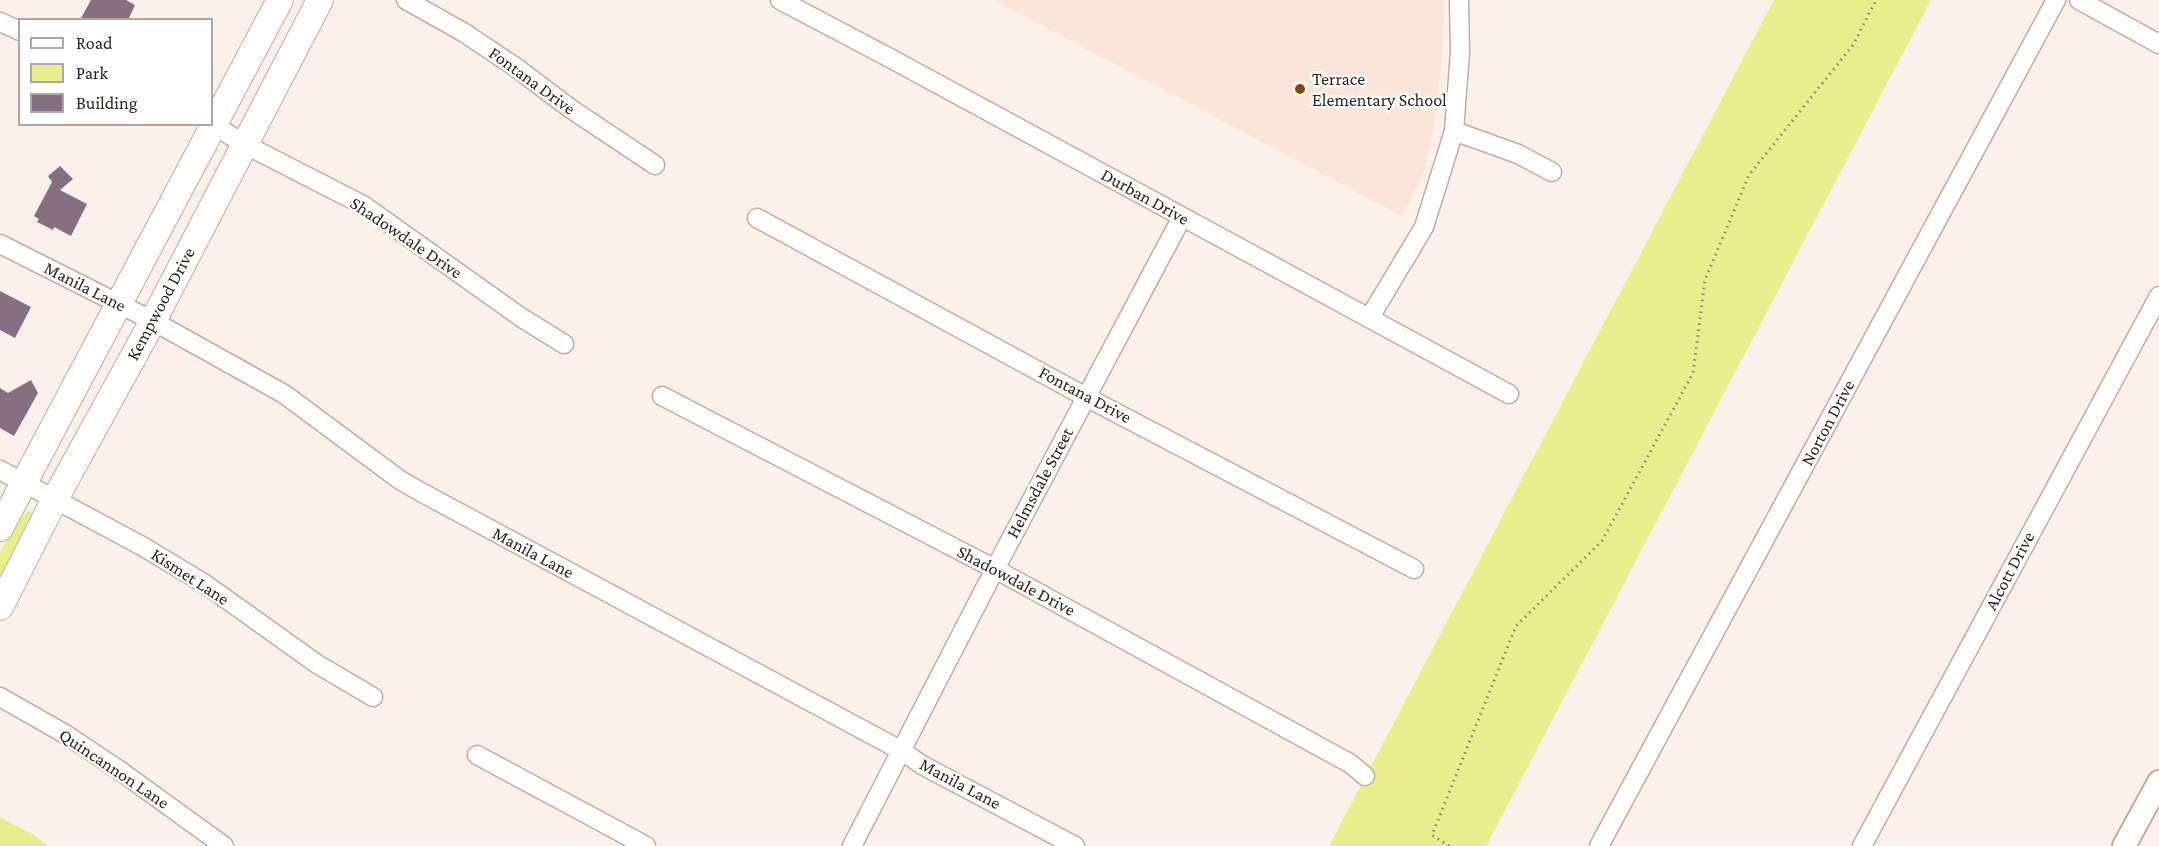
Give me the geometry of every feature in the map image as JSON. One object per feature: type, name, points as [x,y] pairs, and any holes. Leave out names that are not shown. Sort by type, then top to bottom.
[{"type":"main road","name":"Kempwood Drive","points":[[213,123],[280,0]]},
{"type":"main road","name":"Kempwood Drive","points":[[0,607],[153,321],[320,0]]},
{"type":"main road","name":"Kempwood Drive","points":[[0,528],[211,126]]},
{"type":"street","name":"Fontana Drive","points":[[406,0],[463,32],[655,165]]},
{"type":"street","name":"Durban Drive","points":[[780,0],[1509,394]]},
{"type":"street","points":[[1370,317],[1424,227],[1454,132],[1460,52],[1459,0]]},
{"type":"street","name":"Norton Drive","points":[[1599,846],[2056,0]]},
{"type":"street","points":[[2079,0],[2159,44]]},
{"type":"street","points":[[0,22],[18,30]]},
{"type":"street","name":"Shadowdale Drive","points":[[213,126],[363,205],[522,318],[564,344]]},
{"type":"street","points":[[1454,132],[1518,154],[1552,172]]},
{"type":"street","name":"Helmsdale Street","points":[[852,846],[995,569],[1182,217]]},
{"type":"street","name":"Fontana Drive","points":[[757,218],[1086,397],[1414,569]]},
{"type":"street","name":"Manila Lane","points":[[0,244],[153,321],[285,393],[399,480],[1075,846]]},
{"type":"street","name":"Alcott Drive","points":[[1862,846],[2159,296]]},
{"type":"street","name":"Shadowdale Drive","points":[[662,396],[995,569],[1351,764],[1365,776]]},
{"type":"street","name":"Kismet Lane","points":[[0,470],[142,546],[205,584],[317,664],[373,697]]},
{"type":"street","name":"Quincannon Lane","points":[[0,697],[65,734],[224,846]]},
{"type":"street","points":[[477,755],[646,846]]},
{"type":"street","points":[[2124,846],[2159,782]]},
{"type":"path","points":[[1449,846],[1432,835],[1516,626],[1602,541],[1693,373],[1705,280],[1749,175],[1853,45],[1876,0]]},
{"type":"shaded area","name":"Terrace Elementary School","points":[[994,0],[1444,0],[1443,51],[1434,126],[1423,175],[1402,216]]},
{"type":"green space","points":[[1774,0],[1931,0],[1486,846],[1329,846]]},
{"type":"green space","points":[[28,511],[33,514],[0,593],[0,553],[16,523]]},
{"type":"green space","points":[[0,817],[34,835],[48,846],[0,846]]},
{"type":"building","points":[[91,0],[126,0],[135,5],[129,18],[81,18]]},
{"type":"building","points":[[60,166],[73,179],[60,190],[87,204],[71,236],[54,227],[53,230],[37,222],[39,219],[34,216],[52,182],[48,176]]},
{"type":"building","points":[[0,291],[31,307],[15,338],[0,330]]},
{"type":"building","points":[[31,380],[38,393],[14,436],[0,428],[0,388],[8,393]]},
{"type":"place","name":"Terrace Elementary School","points":[[1300,89]]}]
